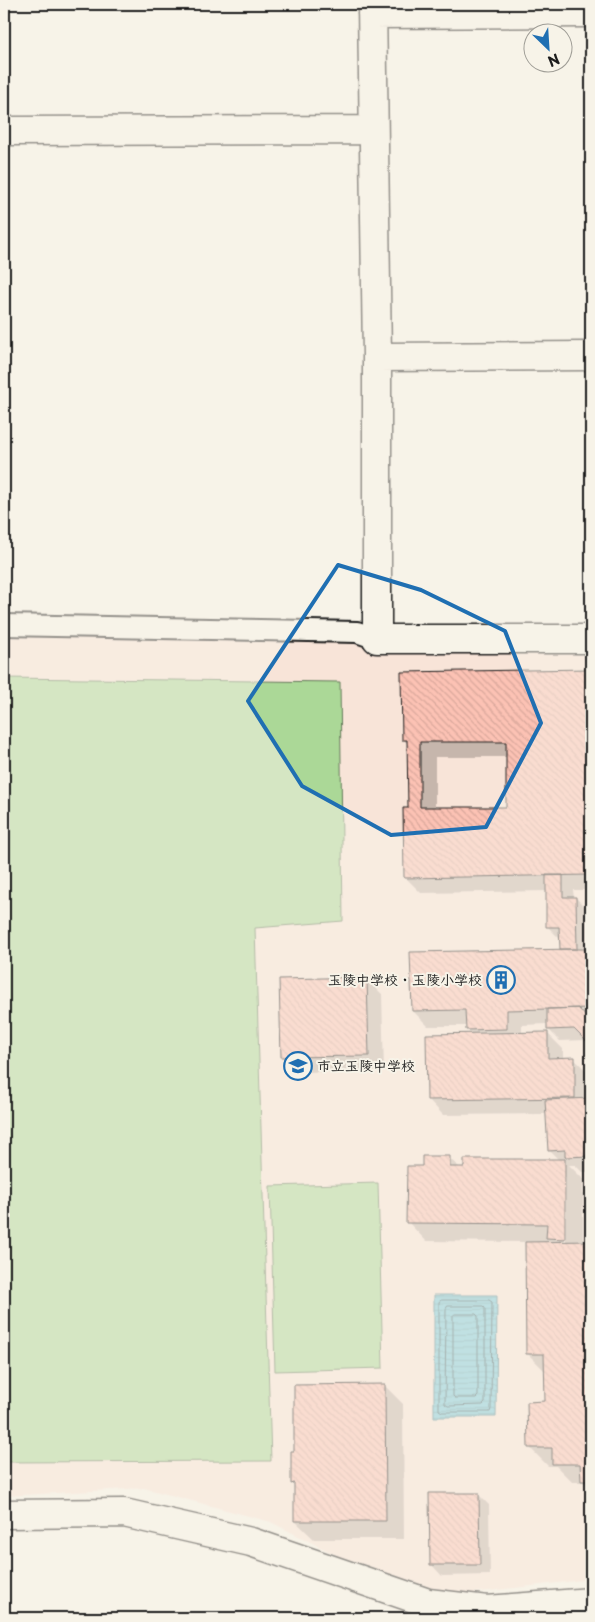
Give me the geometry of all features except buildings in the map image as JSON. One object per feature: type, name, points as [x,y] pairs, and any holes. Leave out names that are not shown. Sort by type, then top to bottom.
[{"type":"street","points":[[591,12],[372,9],[377,357],[376,639],[591,639]]},
{"type":"street","points":[[4,131],[373,130]]},
{"type":"street","points":[[377,357],[591,356]]},
{"type":"street","points":[[6,1519],[124,1513],[251,1542],[428,1603],[487,1610],[591,1602]]},
{"type":"lane","points":[[4,626],[357,632],[376,639]]},
{"type":"highlighted area","points":[[338,565],[421,590],[505,631],[541,723],[486,827],[391,835],[302,786],[248,701]]},
{"type":"shaded area","name":"市立玉陵中学校","points":[[4,635],[591,644],[591,1579],[455,1595],[389,1582],[271,1522],[144,1488],[4,1496]]},
{"type":"green space","points":[[4,678],[340,682],[343,921],[255,928],[271,1461],[4,1462]]},
{"type":"green space","points":[[378,1183],[383,1368],[275,1371],[270,1186]]},
{"type":"water","points":[[434,1295],[497,1295],[496,1417],[434,1417]]},
{"type":"place","name":"玉陵中学校・玉陵小学校","points":[[501,980]]},
{"type":"place","name":"市立玉陵中学校","points":[[298,1066]]}]
